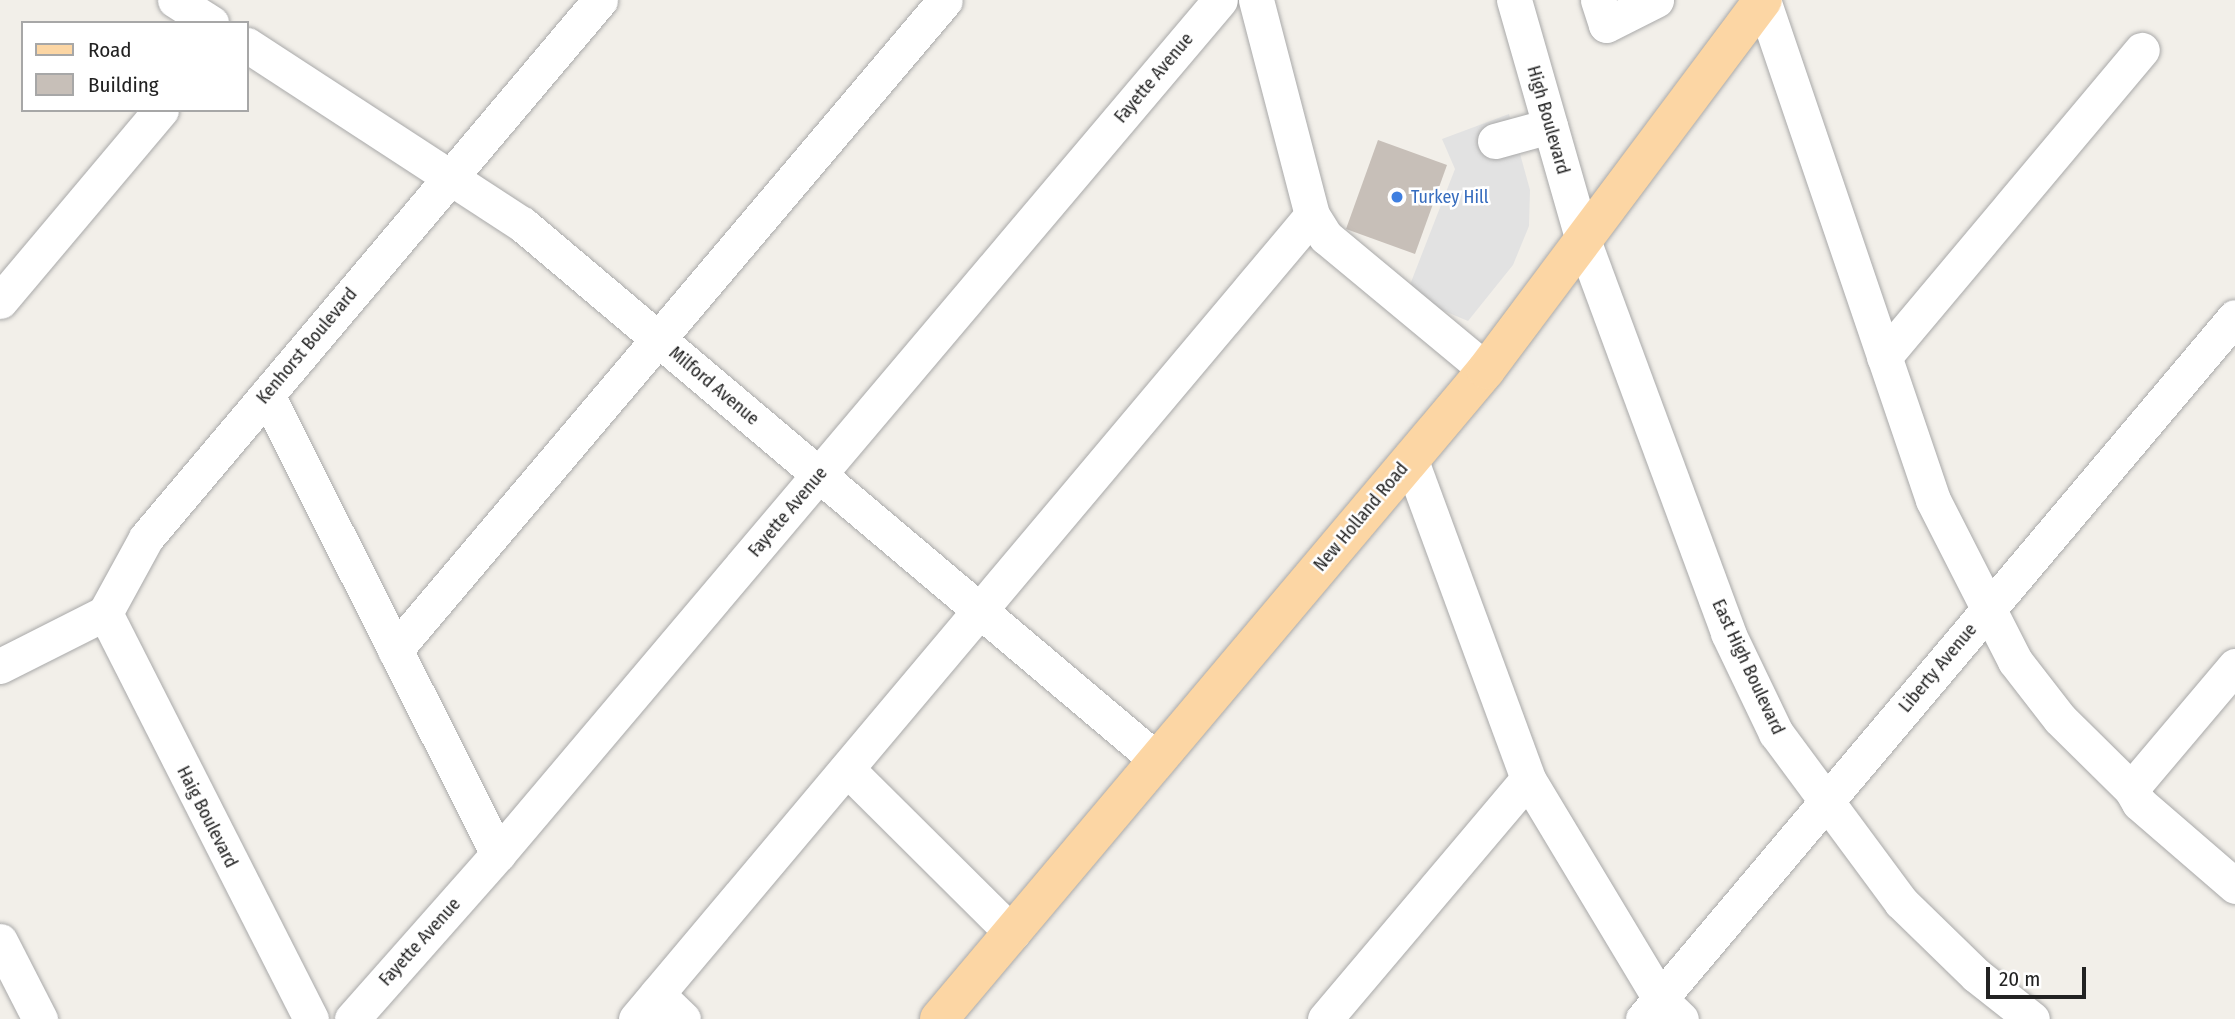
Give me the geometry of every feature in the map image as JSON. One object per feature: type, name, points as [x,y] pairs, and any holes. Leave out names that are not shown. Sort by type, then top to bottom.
[{"type":"main road","name":"New Holland Road","points":[[939,1019],[1486,370],[1763,0]]},
{"type":"street","points":[[175,0],[208,21]]},
{"type":"street","name":"Kenhorst Boulevard","points":[[105,613],[146,538],[600,0]]},
{"type":"street","points":[[395,650],[945,0]]},
{"type":"street","name":"Fayette Avenue","points":[[352,1019],[498,854],[1220,0]]},
{"type":"street","points":[[1256,0],[1312,215],[1326,237],[1486,370]]},
{"type":"street","name":"High Boulevard","points":[[1514,0],[1583,240]]},
{"type":"street","points":[[1602,13],[1656,0]]},
{"type":"street","points":[[1763,0],[1934,500],[1987,609],[2015,661],[2060,719],[2131,789],[2139,803],[2235,886]]},
{"type":"street","name":"Milford Avenue","points":[[248,47],[453,175],[522,224],[1157,760]]},
{"type":"street","points":[[1884,357],[2142,50]]},
{"type":"street","points":[[0,301],[159,112]]},
{"type":"street","points":[[1495,141],[1550,126]]},
{"type":"street","points":[[683,1019],[647,1007],[1312,215]]},
{"type":"street","name":"East High Boulevard","points":[[1583,240],[1728,633],[1776,733],[1901,902],[1976,975],[2032,1019]]},
{"type":"street","name":"Liberty Avenue","points":[[1661,1012],[1825,802],[2235,317]]},
{"type":"street","points":[[267,394],[498,854]]},
{"type":"street","points":[[1410,458],[1528,779],[1661,1012]]},
{"type":"street","points":[[0,666],[105,613]]},
{"type":"street","name":"Haig Boulevard","points":[[105,613],[311,1019]]},
{"type":"street","points":[[2131,789],[2235,666]]},
{"type":"street","points":[[847,769],[1012,933]]},
{"type":"street","points":[[1325,1019],[1528,779]]},
{"type":"street","points":[[3,953],[40,1019]]},
{"type":"shaded area","points":[[1509,114],[1530,190],[1529,226],[1513,265],[1468,321],[1406,295],[1455,169],[1442,139]]},
{"type":"building","name":"Turkey Hill","points":[[1378,140],[1447,165],[1415,254],[1346,229]]},
{"type":"place","name":"Turkey Hill","points":[[1397,197]]}]
